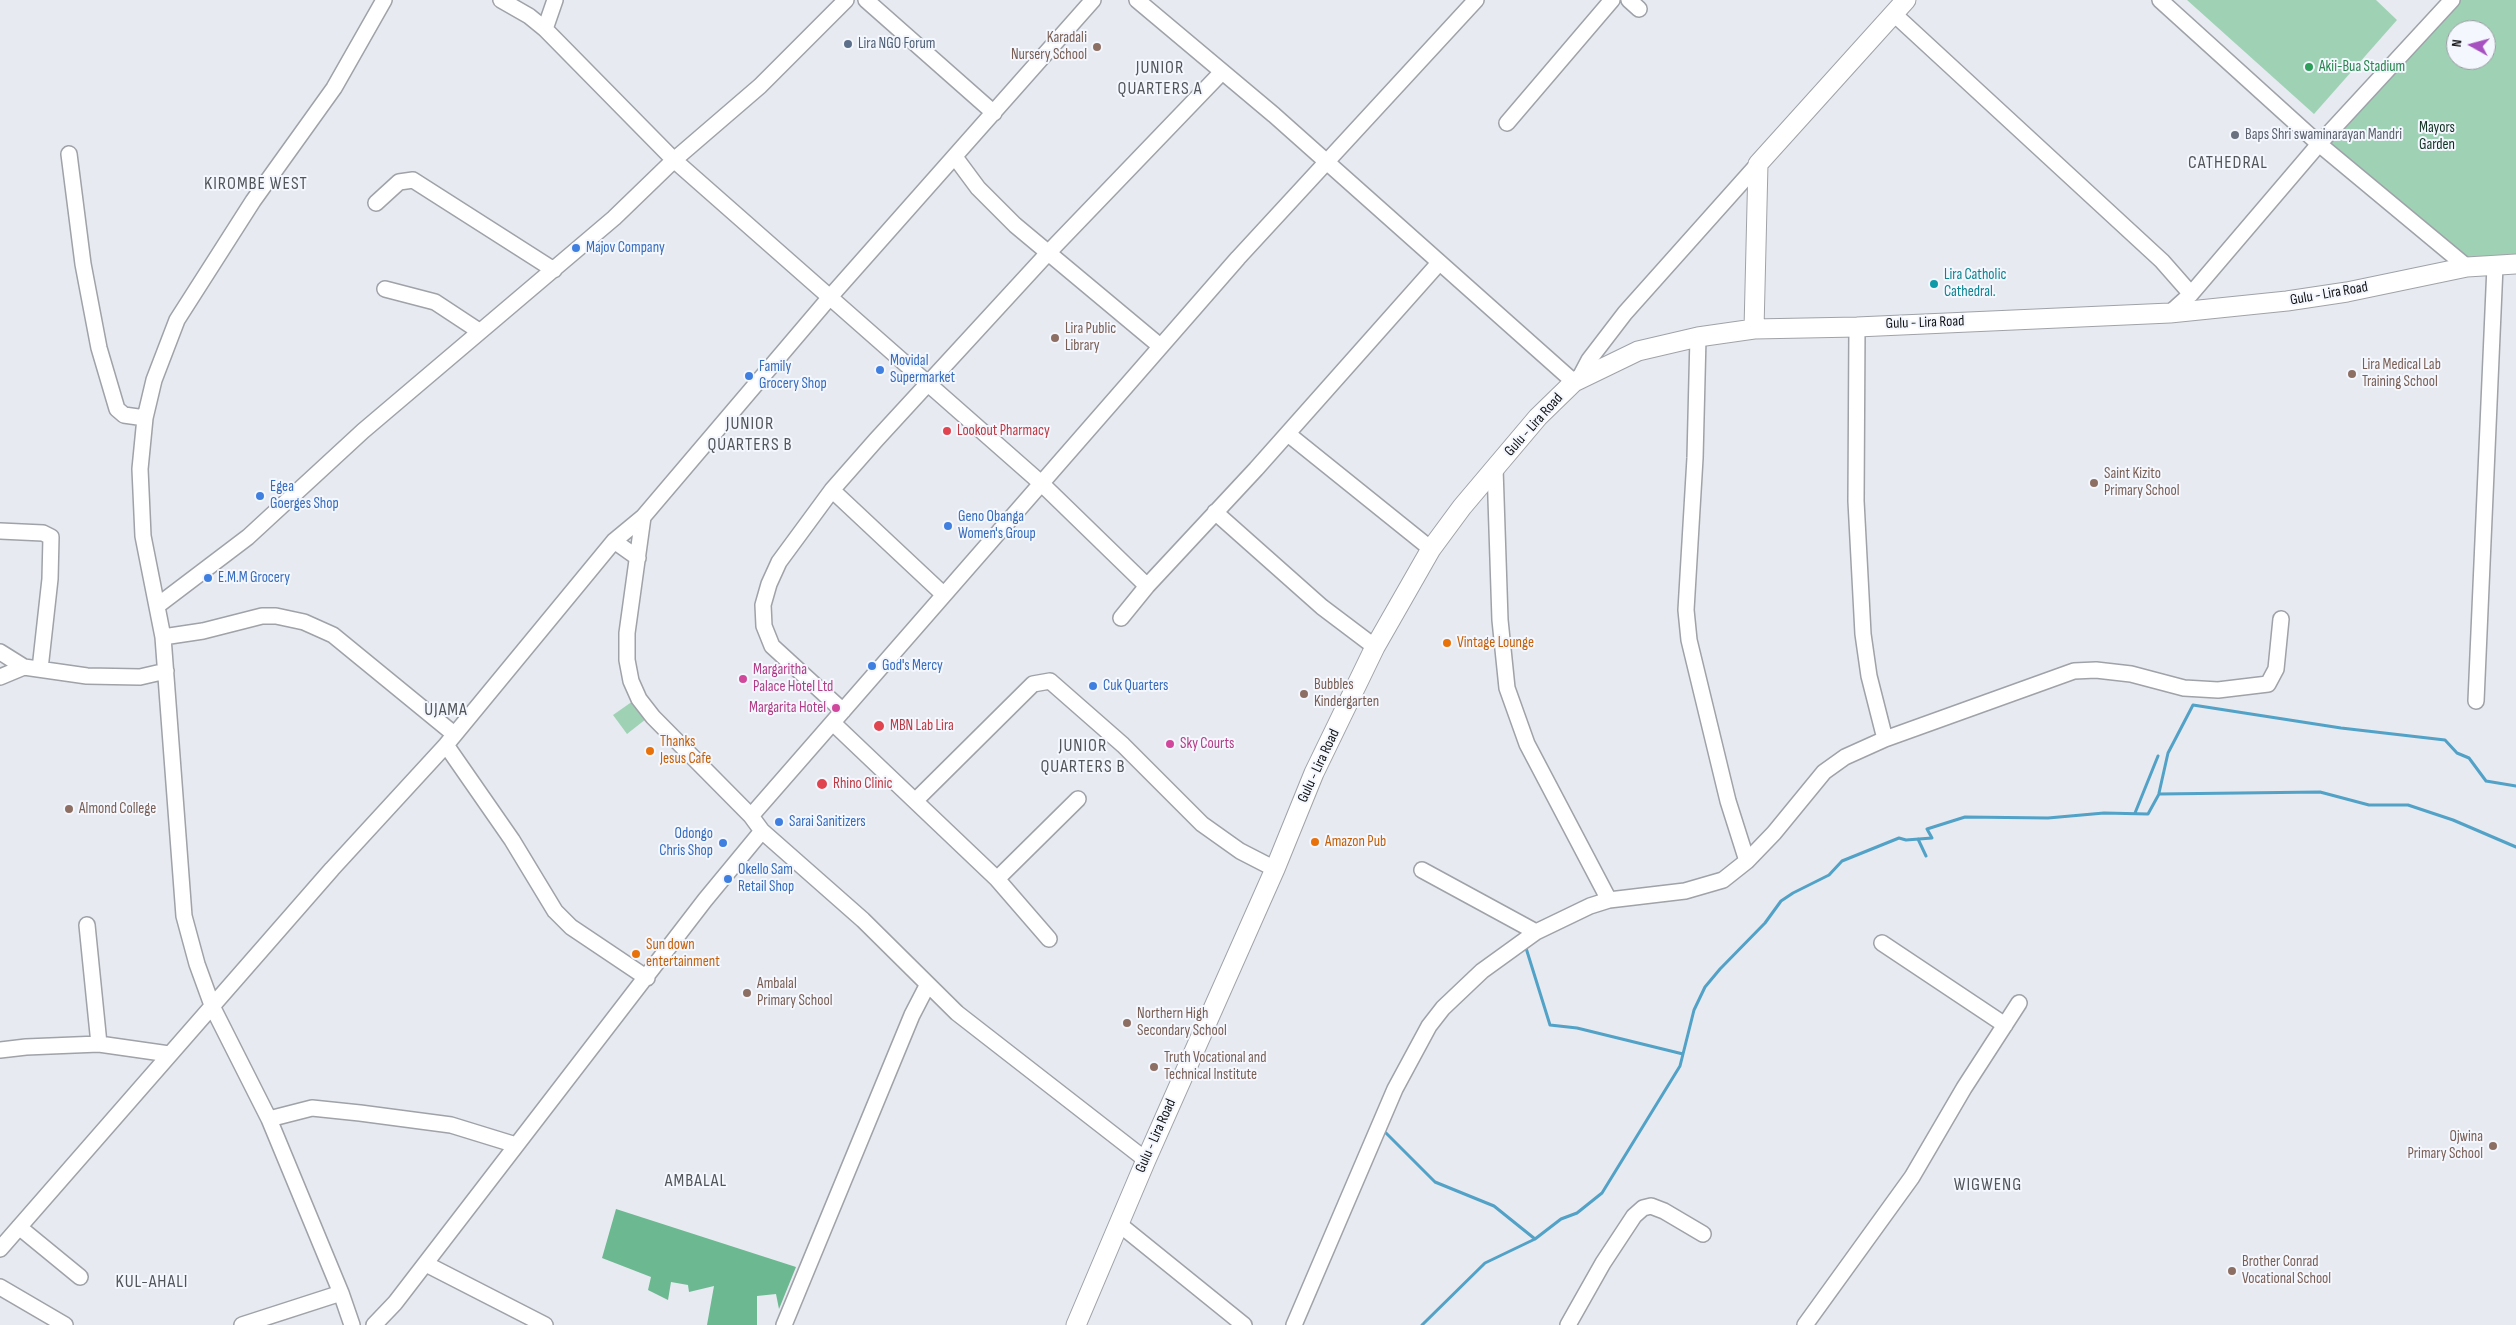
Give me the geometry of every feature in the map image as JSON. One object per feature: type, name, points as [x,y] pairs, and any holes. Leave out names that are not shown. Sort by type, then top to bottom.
[{"type":"main road","points":[[1754,329],[1758,164],[1906,0]]},
{"type":"main road","name":"Gulu - Lira Road","points":[[1076,1325],[1146,1160],[1275,869],[1314,773],[1375,647],[1431,549],[1462,507],[1538,417],[1576,381],[1638,351],[1698,336],[1754,329],[1857,327],[2170,313],[2322,296],[2467,267],[2516,264]]},
{"type":"street","points":[[352,1325],[341,1292],[269,1119],[213,1008],[197,964],[184,916],[163,637],[143,536],[140,501],[145,418],[154,380],[177,320],[253,200],[334,88],[384,0]]},
{"type":"street","points":[[501,0],[545,29],[674,160],[1042,484],[1147,586]]},
{"type":"street","points":[[545,29],[555,0]]},
{"type":"street","points":[[157,606],[248,537],[363,431],[614,218],[674,160],[760,86],[846,0]]},
{"type":"street","points":[[866,0],[994,113]]},
{"type":"street","points":[[0,1249],[170,1054],[213,1008],[332,869],[450,739],[614,541],[643,517],[830,297],[1092,0]]},
{"type":"street","points":[[1137,0],[1326,161],[1439,263],[1576,381],[1598,347],[1625,313],[1758,164]]},
{"type":"street","points":[[751,816],[943,594],[1042,484],[1160,346],[1326,161],[1476,0]]},
{"type":"street","points":[[1507,123],[1612,0]]},
{"type":"street","points":[[2160,0],[2319,144],[2467,267]]},
{"type":"street","points":[[2170,313],[2191,294],[2319,144],[2452,0]]},
{"type":"street","points":[[1894,14],[2162,261],[2191,294]]},
{"type":"street","points":[[843,711],[772,646],[764,626],[763,612],[769,584],[780,562],[832,490],[1047,254],[1222,72]]},
{"type":"street","points":[[68,154],[83,264],[99,348],[117,409],[124,415],[145,418]]},
{"type":"street","points":[[955,157],[983,194],[1047,254],[1160,346]]},
{"type":"street","points":[[376,203],[399,182],[413,180],[554,270]]},
{"type":"street","points":[[1121,618],[1147,586],[1288,434],[1439,263]]},
{"type":"street","points":[[2476,701],[2495,266]]},
{"type":"street","points":[[386,289],[435,302],[479,332]]},
{"type":"street","points":[[1857,327],[1856,501],[1863,634],[1869,676],[1885,740]]},
{"type":"street","points":[[1698,336],[1696,458],[1686,610],[1689,640],[1728,801],[1747,861]]},
{"type":"street","points":[[1288,434],[1431,549]]},
{"type":"street","points":[[1495,468],[1499,611],[1507,688],[1526,744],[1609,900]]},
{"type":"street","points":[[832,490],[943,594]]},
{"type":"street","points":[[1215,512],[1322,607],[1375,647]]},
{"type":"street","points":[[643,517],[627,633],[627,660],[631,681],[639,699],[658,722],[751,816],[762,831],[863,920],[928,986],[995,1044],[1146,1160]]},
{"type":"street","points":[[0,532],[43,533],[51,537],[50,579],[40,669]]},
{"type":"street","points":[[614,541],[638,558]]},
{"type":"street","points":[[163,637],[196,632],[262,616],[276,616],[304,622],[333,635],[450,739],[555,912],[571,927],[647,978]]},
{"type":"street","points":[[1294,1325],[1373,1136],[1395,1089],[1429,1026],[1460,990],[1482,971],[1536,932],[1590,906],[1609,900],[1685,891],[1723,880],[1747,861],[1774,833],[1824,772],[1845,757],[1885,740],[2074,671],[2096,670],[2131,674],[2184,688],[2218,690],[2268,684],[2276,668],[2281,619]]},
{"type":"street","points":[[0,652],[24,667],[87,676],[140,677],[166,671]]},
{"type":"street","points":[[0,676],[24,667]]},
{"type":"street","points":[[915,802],[1033,684],[1050,681],[1123,746],[1202,824],[1240,851],[1275,869]]},
{"type":"street","points":[[833,723],[996,879],[1049,939]]},
{"type":"street","points":[[996,879],[1078,799]]},
{"type":"street","points":[[374,1325],[426,1264],[705,900],[762,831]]},
{"type":"street","points":[[1422,870],[1536,932]]},
{"type":"street","points":[[87,925],[99,1044]]},
{"type":"street","points":[[1882,943],[2005,1024]]},
{"type":"street","points":[[784,1325],[908,1024],[928,986]]},
{"type":"street","points":[[1805,1325],[1912,1177],[2019,1003]]},
{"type":"street","points":[[0,1050],[26,1046],[99,1044],[170,1054]]},
{"type":"street","points":[[269,1119],[312,1108],[352,1112],[451,1125],[516,1145]]},
{"type":"street","points":[[1568,1325],[1603,1263],[1634,1216],[1643,1208],[1651,1206],[1664,1211],[1703,1234]]},
{"type":"street","points":[[1119,1224],[1244,1325]]},
{"type":"street","points":[[19,1227],[80,1277]]},
{"type":"street","points":[[426,1264],[545,1325]]},
{"type":"street","points":[[0,1287],[65,1325]]},
{"type":"street","points":[[242,1325],[341,1292]]},
{"type":"green space","name":"Akii-Bua Stadium","points":[[2187,0],[2376,0],[2397,20],[2314,114]]},
{"type":"green space","name":"Mayors Garden","points":[[2456,0],[2516,0],[2516,264],[2477,268],[2324,146]]},
{"type":"green space","points":[[633,701],[646,719],[627,734],[613,715]]},
{"type":"green space","points":[[616,1209],[796,1267],[779,1309],[776,1294],[757,1296],[757,1325],[707,1325],[714,1286],[689,1292],[688,1285],[671,1282],[668,1300],[648,1290],[651,1277],[602,1258]]},
{"type":"waterway","points":[[2159,793],[2168,753],[2193,705],[2341,728],[2445,740],[2457,753],[2469,758],[2486,781],[2516,786]]},
{"type":"waterway","points":[[2135,813],[2158,756]]},
{"type":"waterway","points":[[1422,1325],[1485,1263],[1535,1239],[1561,1219],[1577,1213],[1602,1193],[1680,1066],[1694,1010],[1705,987],[1765,923],[1781,901],[1829,875],[1842,861],[1899,838],[1906,840],[1932,838],[1927,829],[1965,817],[2048,818],[2104,813],[2148,814],[2159,794],[2320,792],[2369,805],[2408,805],[2453,820],[2516,847]]},
{"type":"waterway","points":[[1918,839],[1926,856]]},
{"type":"waterway","points":[[1526,948],[1550,1025],[1577,1028],[1683,1054]]},
{"type":"waterway","points":[[1386,1133],[1435,1182],[1494,1206],[1535,1239]]},
{"type":"place","name":"Lira NGO Forum","points":[[848,44]]},
{"type":"place","name":"Karadali Nursery School","points":[[1097,47]]},
{"type":"place","name":"Akii-Bua Stadium","points":[[2309,67]]},
{"type":"place","name":"Baps Shri swaminarayan Mandri","points":[[2235,135]]},
{"type":"place","name":"Majov Company","points":[[576,248]]},
{"type":"place","name":"Lira Catholic Cathedral.","points":[[1934,284]]},
{"type":"place","name":"Lira Public Library","points":[[1055,338]]},
{"type":"place","name":"Movidal Supermarket","points":[[880,370]]},
{"type":"place","name":"Lira Medical Lab Training School","points":[[2352,374]]},
{"type":"place","name":"Family Grocery Shop","points":[[749,376]]},
{"type":"place","name":"Lookout Pharmacy","points":[[947,431]]},
{"type":"place","name":"Saint Kizito Primary School","points":[[2094,483]]},
{"type":"place","name":"Egea Goerges Shop","points":[[260,496]]},
{"type":"place","name":"Geno Obanga Women's Group","points":[[948,526]]},
{"type":"place","name":"E.M.M Grocery","points":[[208,578]]},
{"type":"place","name":"Vintage Lounge","points":[[1447,643]]},
{"type":"place","name":"God's Mercy","points":[[872,666]]},
{"type":"place","name":"Margaritha Palace Hotel Ltd","points":[[743,679]]},
{"type":"place","name":"Cuk Quarters","points":[[1093,686]]},
{"type":"place","name":"Bubbles Kindergarten","points":[[1304,694]]},
{"type":"place","name":"Margarita Hotel","points":[[836,708]]},
{"type":"place","name":"MBN Lab Lira","points":[[879,726]]},
{"type":"place","name":"Sky Courts","points":[[1170,744]]},
{"type":"place","name":"Thanks Jesus Cafe","points":[[650,751]]},
{"type":"place","name":"Rhino Clinic","points":[[822,784]]},
{"type":"place","name":"Almond College","points":[[69,809]]},
{"type":"place","name":"Sarai Sanitizers","points":[[779,822]]},
{"type":"place","name":"Amazon Pub","points":[[1315,842]]},
{"type":"place","name":"Odongo Chris Shop","points":[[723,843]]},
{"type":"place","name":"Okello Sam Retail Shop","points":[[728,879]]},
{"type":"place","name":"Sun down entertainment","points":[[636,954]]},
{"type":"place","name":"Ambalal Primary School","points":[[747,993]]},
{"type":"place","name":"Northern High Secondary School","points":[[1127,1023]]},
{"type":"place","name":"Truth Vocational and Technical Institute","points":[[1154,1067]]},
{"type":"place","name":"Ojwina Primary School","points":[[2493,1146]]},
{"type":"place","name":"Brother Conrad Vocational School","points":[[2232,1271]]},
{"type":"district","name":"JUNIOR QUARTERS A","points":[[1160,78]]},
{"type":"district","name":"CATHEDRAL","points":[[2228,163]]},
{"type":"district","name":"KIROMBE WEST","points":[[256,184]]},
{"type":"district","name":"JUNIOR QUARTERS B","points":[[750,434]]},
{"type":"district","name":"UJAMA","points":[[446,710]]},
{"type":"district","name":"JUNIOR QUARTERS B","points":[[1083,756]]},
{"type":"district","name":"AMBALAL","points":[[696,1181]]},
{"type":"district","name":"WIGWENG","points":[[1988,1185]]},
{"type":"district","name":"KUL-AHALI","points":[[152,1282]]}]
